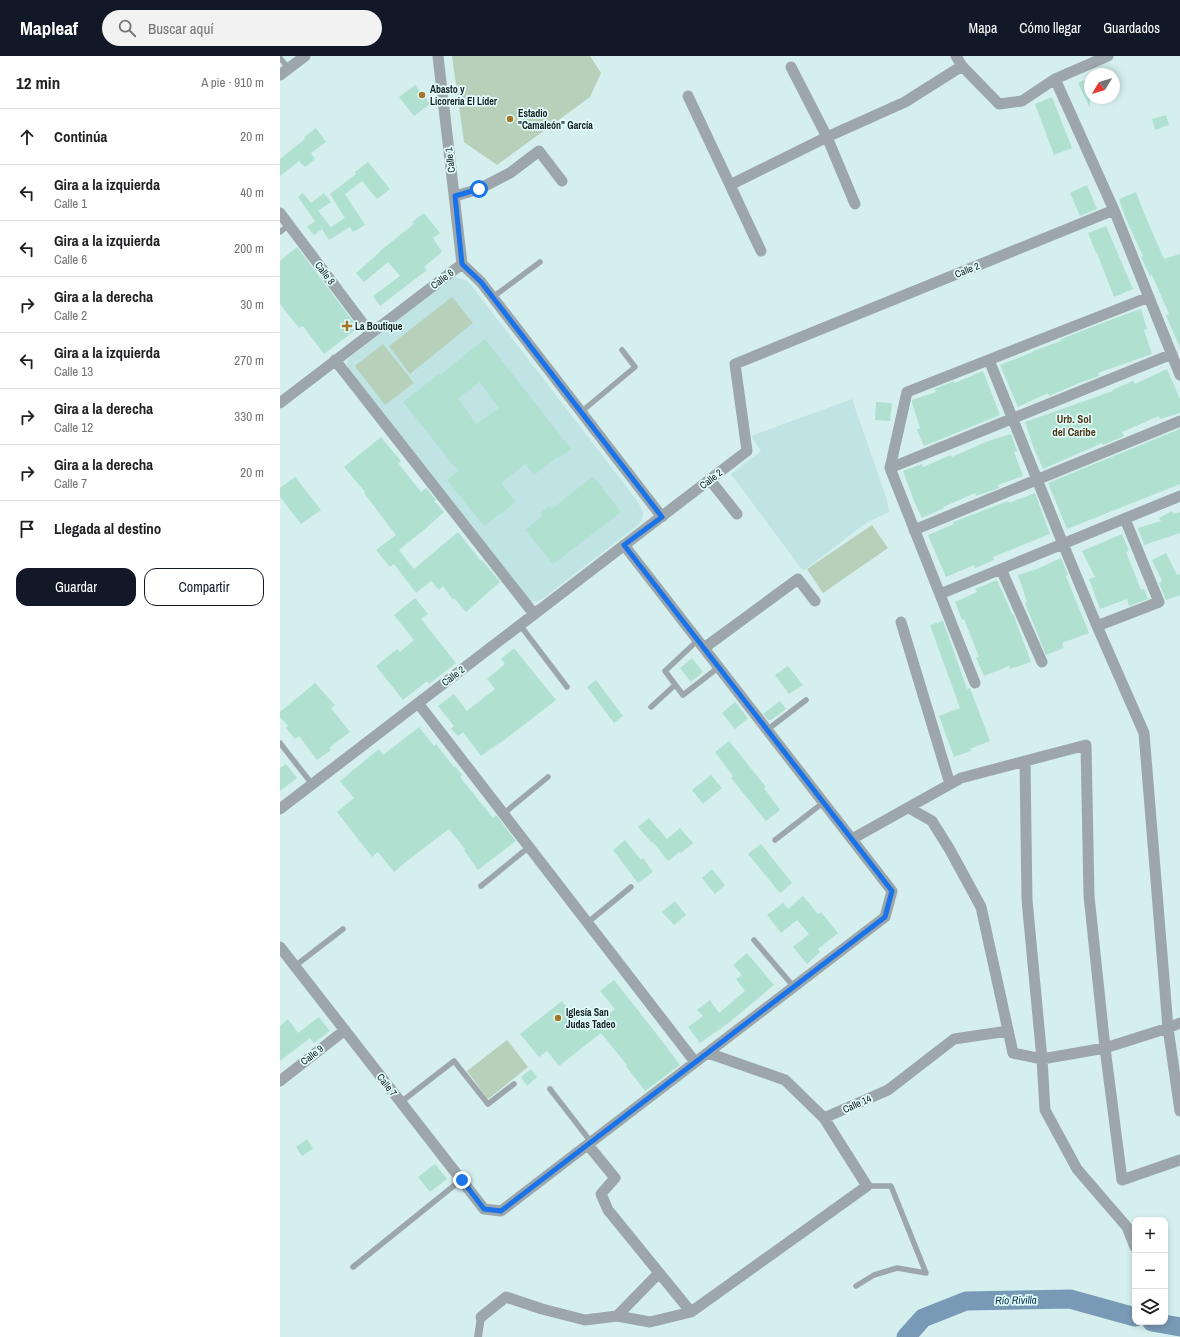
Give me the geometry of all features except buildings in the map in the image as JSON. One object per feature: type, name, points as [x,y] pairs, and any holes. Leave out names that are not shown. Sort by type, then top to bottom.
[{"type":"street","points":[[284,72],[305,56]]},
{"type":"street","name":"Calle 1","points":[[438,56],[462,264]]},
{"type":"street","points":[[730,185],[905,102],[959,61],[999,104],[1022,100],[1054,79],[1108,56]]},
{"type":"street","points":[[791,67],[827,138],[855,204]]},
{"type":"street","points":[[1054,79],[1114,210],[1180,375]]},
{"type":"street","points":[[688,96],[761,251]]},
{"type":"street","points":[[455,196],[479,189],[510,173],[539,151],[562,181]]},
{"type":"street","name":"Calle 2","points":[[280,809],[747,451],[735,364],[1114,210]]},
{"type":"street","name":"Calle 8","points":[[280,213],[370,333]]},
{"type":"street","name":"Calle 6","points":[[280,403],[462,264],[481,282],[662,517]]},
{"type":"street","points":[[975,683],[890,468],[907,392],[1149,297]]},
{"type":"street","points":[[890,468],[1172,354]]},
{"type":"street","points":[[335,360],[534,614]]},
{"type":"street","points":[[989,360],[1097,626],[1144,733],[1168,1028],[1179,1093],[1180,1111]]},
{"type":"street","points":[[914,530],[1180,422]]},
{"type":"street","points":[[710,480],[736,514]]},
{"type":"street","points":[[940,594],[1180,496]]},
{"type":"street","points":[[1097,626],[1159,602],[1125,519]]},
{"type":"street","points":[[624,545],[892,891],[885,917],[589,1144],[615,1178],[601,1194],[608,1210],[691,1312]]},
{"type":"street","points":[[1001,569],[1042,662]]},
{"type":"street","points":[[701,644],[798,579],[815,601]]},
{"type":"street","points":[[901,622],[950,784]]},
{"type":"street","points":[[418,704],[696,1062]]},
{"type":"street","points":[[852,839],[961,778],[1086,745],[1089,896],[1105,1048],[1122,1180],[1180,1160]]},
{"type":"street","points":[[1025,762],[1026,900],[1042,1060],[1045,1110],[1077,1169],[1127,1227],[1132,1240]]},
{"type":"street","points":[[909,808],[932,821],[950,850],[981,907],[1013,1053],[1042,1060],[1105,1048],[1180,1023]]},
{"type":"street","name":"Calle 7","points":[[280,946],[484,1209],[501,1211],[589,1144]]},
{"type":"street","name":"Calle 9","points":[[280,1081],[345,1030]]},
{"type":"street","name":"Calle 14","points":[[824,1118],[888,1090],[954,1039],[1008,1031]]},
{"type":"street","points":[[478,1337],[481,1317],[506,1297],[542,1309],[585,1320],[617,1316],[650,1322],[691,1312],[868,1186],[824,1118],[784,1080],[708,1052]]},
{"type":"street","points":[[617,1316],[659,1273]]},
{"type":"lane","points":[[280,58],[284,72]]},
{"type":"lane","points":[[280,232],[289,225]]},
{"type":"lane","points":[[493,298],[540,262]]},
{"type":"lane","points":[[581,412],[635,367],[622,350]]},
{"type":"lane","points":[[520,625],[567,687]]},
{"type":"lane","points":[[701,644],[665,671],[675,685],[683,695],[719,667]]},
{"type":"lane","points":[[651,707],[675,685]]},
{"type":"lane","points":[[767,730],[806,700]]},
{"type":"lane","points":[[280,743],[312,784]]},
{"type":"lane","points":[[503,814],[548,777]]},
{"type":"lane","points":[[775,840],[824,802]]},
{"type":"lane","points":[[480,886],[529,847]]},
{"type":"lane","points":[[587,923],[631,887]]},
{"type":"lane","points":[[295,966],[343,929]]},
{"type":"lane","points":[[754,940],[794,987]]},
{"type":"lane","points":[[401,1102],[454,1061],[488,1104],[514,1084]]},
{"type":"lane","points":[[550,1089],[589,1144]]},
{"type":"lane","points":[[353,1267],[462,1180]]},
{"type":"lane","points":[[856,1286],[874,1275],[897,1268],[926,1273],[891,1186],[868,1186]]},
{"type":"shaded area","points":[[455,277],[465,280],[471,285],[635,498],[643,513],[642,520],[637,526],[542,599],[536,602],[530,601],[348,369],[347,362],[349,358],[450,279]]},
{"type":"shaded area","points":[[852,399],[886,497],[889,512],[866,523],[803,571],[731,474],[761,451],[751,436]]},
{"type":"green space","name":"Estadio \"Camaleón\" García","points":[[452,56],[590,56],[601,73],[590,97],[497,165],[464,142]]},
{"type":"green space","points":[[452,297],[473,323],[410,374],[389,346]]},
{"type":"green space","points":[[383,344],[414,383],[385,405],[355,366]]},
{"type":"green space","points":[[872,525],[888,548],[823,593],[807,569]]},
{"type":"green space","points":[[507,1040],[528,1067],[488,1099],[467,1071]]},
{"type":"waterway","name":"Río Rivilla","points":[[906,1337],[923,1318],[966,1301],[1070,1299],[1132,1316]]},
{"type":"waterway","name":"Río Rivilla","points":[[1168,1325],[1180,1327]]},
{"type":"place","name":"Abasto y Licoreria El Líder","points":[[422,95]]},
{"type":"place","name":"Estadio \"Camaleón\" García","points":[[510,119]]},
{"type":"place","name":"La Boutique","points":[[347,326]]},
{"type":"place","name":"Iglesía San Judas Tadeo","points":[[558,1018]]},
{"type":"district","name":"Urb. Sol del Caribe","points":[[1074,425]]},
{"type":"route","points":[[462,1180],[484,1209],[501,1211],[885,917],[892,891],[624,545],[662,517],[481,282],[462,264],[455,196],[479,189]]}]
